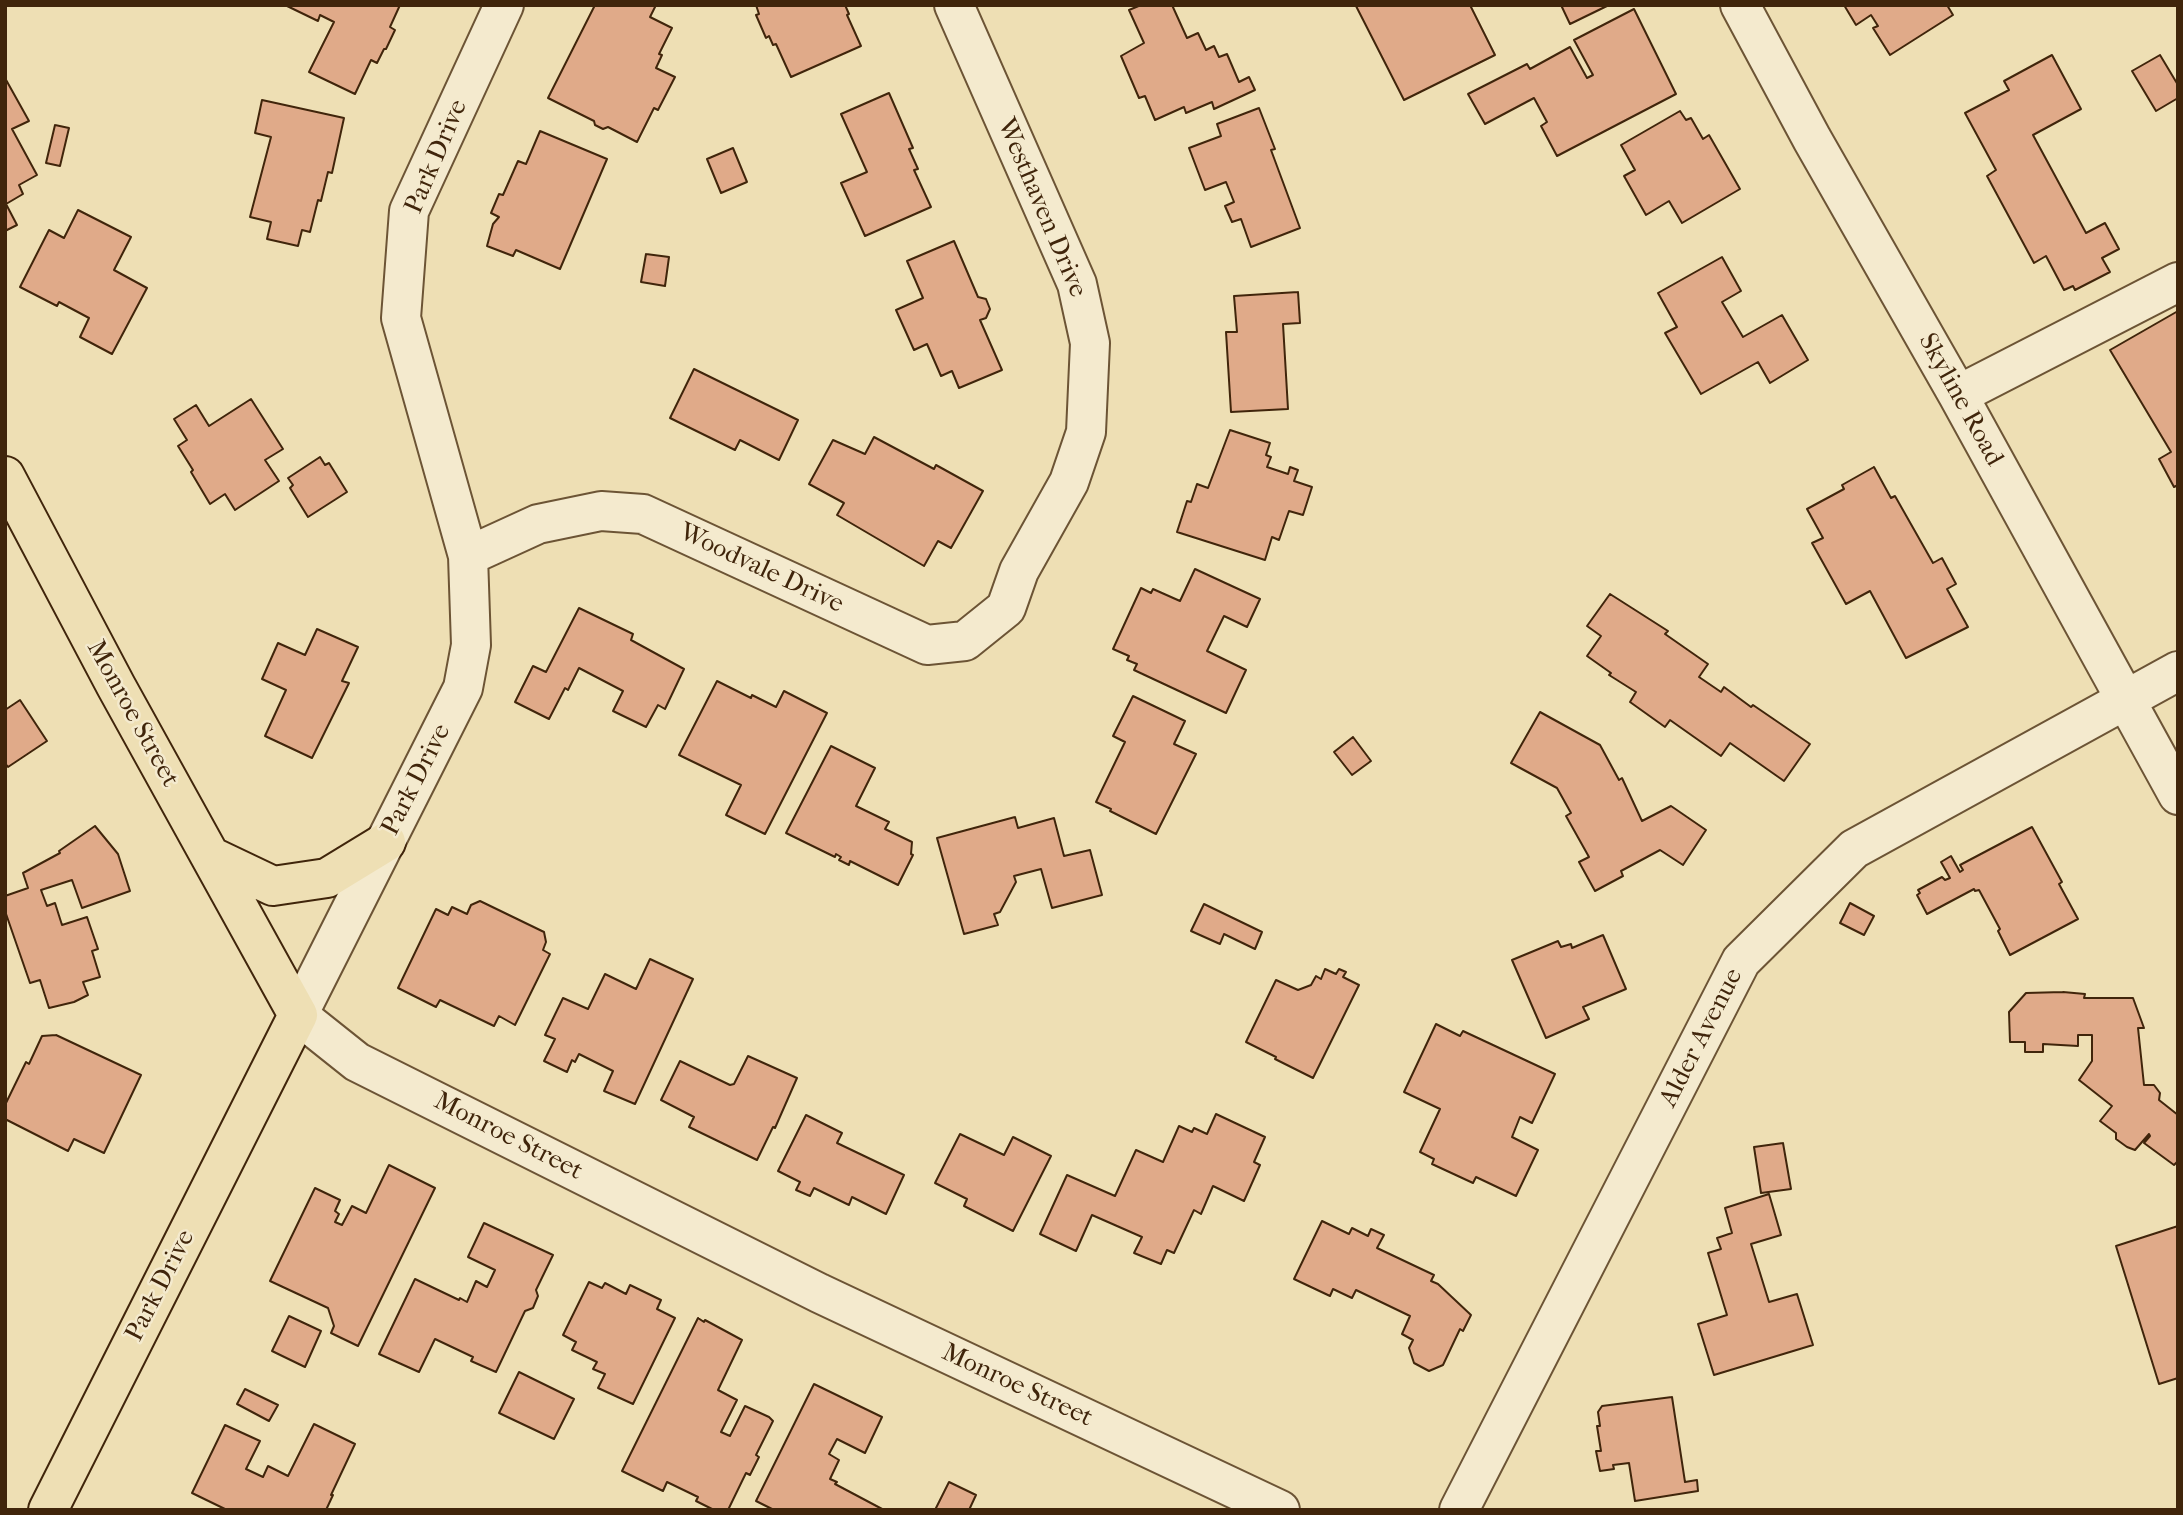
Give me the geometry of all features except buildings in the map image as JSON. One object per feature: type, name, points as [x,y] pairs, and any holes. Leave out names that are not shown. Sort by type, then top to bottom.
[{"type":"main road","name":"Monroe Street","points":[[5,476],[116,686],[298,1015]]},
{"type":"main road","points":[[210,856],[273,886],[327,878],[386,842]]},
{"type":"main road","name":"Park Drive","points":[[48,1510],[298,1015]]},
{"type":"street","name":"Park Drive","points":[[298,1015],[463,688],[471,645],[468,556],[401,318],[409,211],[504,5]]},
{"type":"street","name":"Westhaven Drive","points":[[954,5],[1077,284],[1090,343],[1086,432],[1069,482],[1019,571]]},
{"type":"street","name":"Skyline Road","points":[[1740,5],[2178,795]]},
{"type":"street","points":[[1958,395],[2178,282]]},
{"type":"street","name":"Woodvale Drive","points":[[468,556],[538,524],[601,511],[643,514],[927,645],[965,641],[1006,608],[1019,571]]},
{"type":"street","name":"Alder Avenue","points":[[1459,1510],[1741,961],[1854,849],[2178,671]]},
{"type":"street","name":"Monroe Street","points":[[298,1015],[357,1062],[819,1293],[1280,1510]]}]
